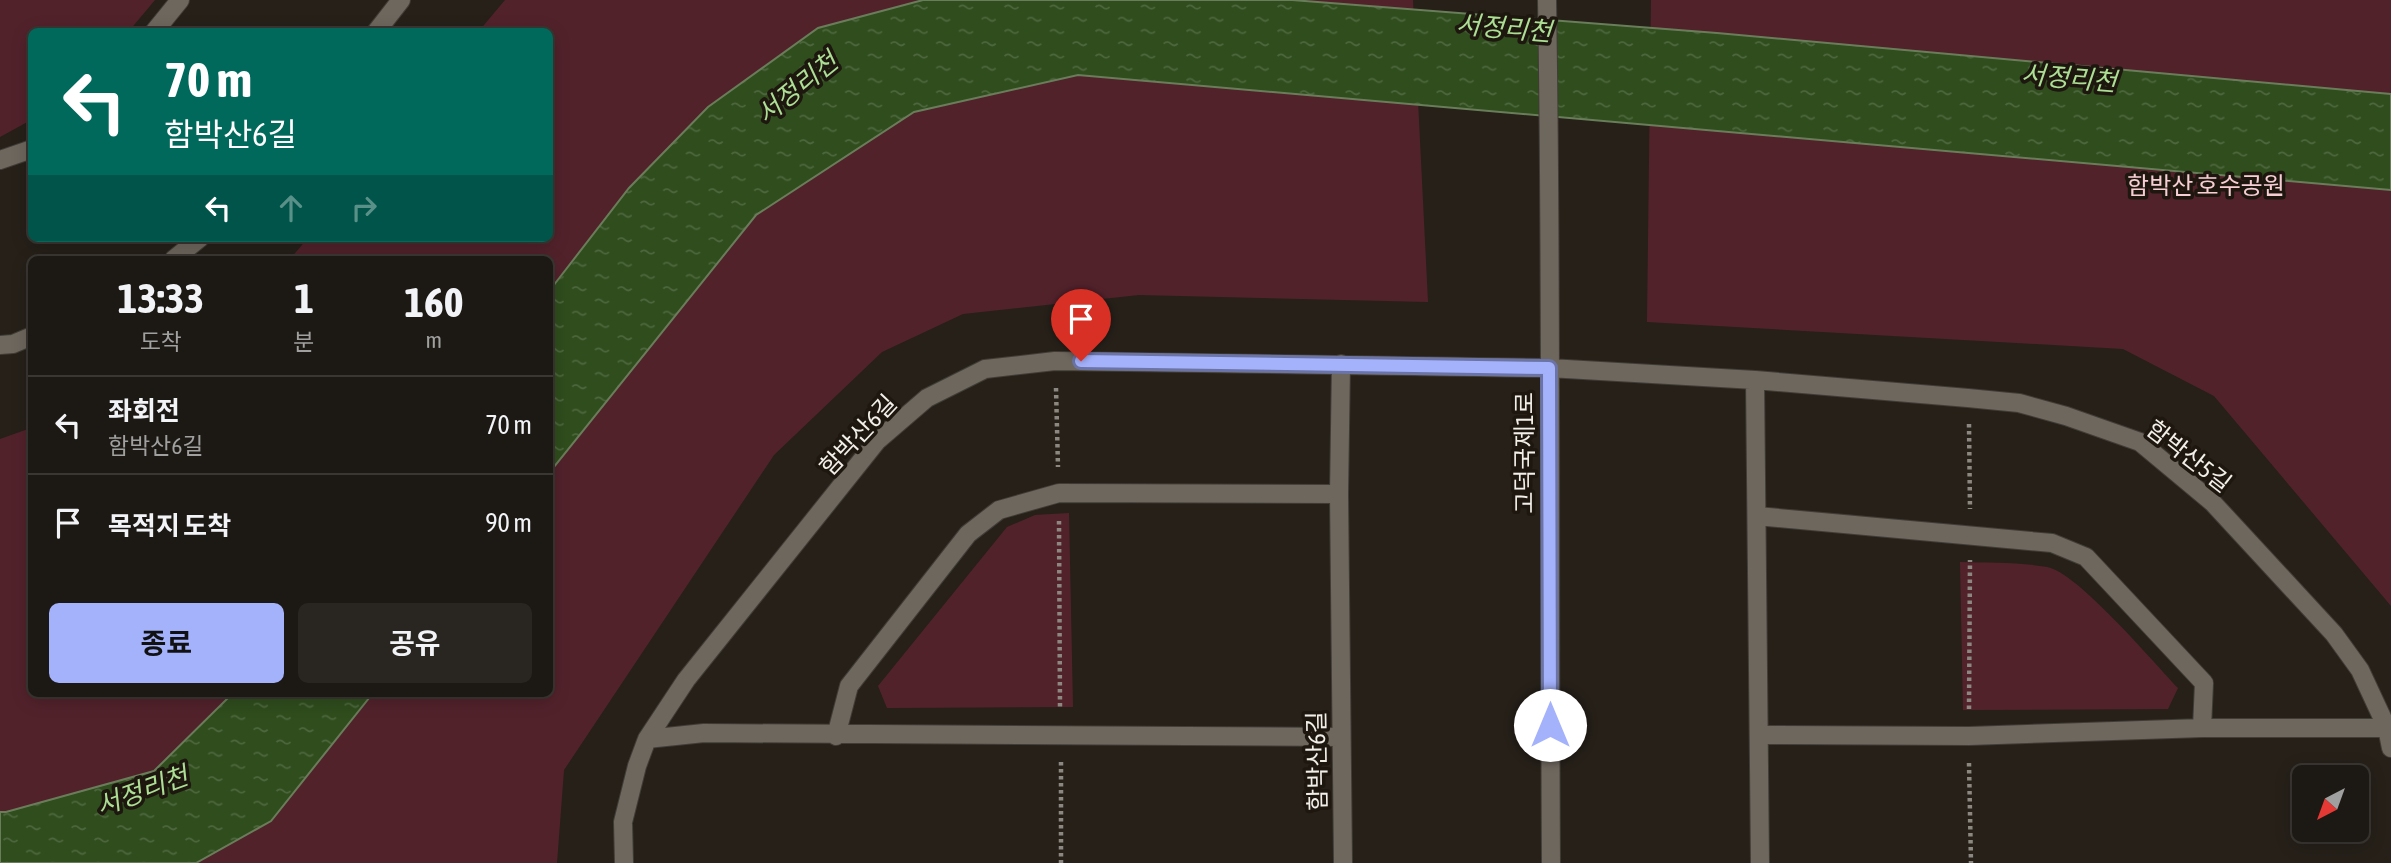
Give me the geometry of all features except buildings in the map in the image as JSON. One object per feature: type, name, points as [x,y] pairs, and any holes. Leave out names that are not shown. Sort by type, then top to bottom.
[{"type":"street","points":[[157,28],[180,0]]},
{"type":"street","points":[[379,28],[401,0]]},
{"type":"street","name":"고덕국제1로","points":[[1547,0],[1551,863]]},
{"type":"street","points":[[0,160],[28,150]]},
{"type":"street","points":[[178,256],[195,242]]},
{"type":"street","points":[[0,345],[13,344],[28,338]]},
{"type":"street","name":"함박산6길","points":[[624,863],[623,822],[637,766],[647,739],[686,680],[877,442],[926,398],[985,369],[1055,361],[1549,368]]},
{"type":"street","name":"함박산6길","points":[[1341,364],[1339,494],[1343,863]]},
{"type":"street","name":"함박산5길","points":[[1549,368],[1755,380],[2019,403],[2140,442],[2212,502],[2334,634],[2360,670],[2388,728],[2391,748]]},
{"type":"street","points":[[1755,380],[1760,863]]},
{"type":"street","points":[[836,736],[849,687],[968,534],[999,510],[1059,493],[1339,494]]},
{"type":"street","points":[[1757,516],[2052,543],[2086,557],[2204,683],[2202,728]]},
{"type":"street","points":[[1759,735],[1969,736],[2202,728],[2388,728]]},
{"type":"street","points":[[647,739],[704,733],[836,736],[1060,734],[1341,737]]},
{"type":"path","points":[[1055,361],[1059,493],[1061,863]]},
{"type":"path","points":[[1968,398],[1971,863]]},
{"type":"green space","points":[[0,0],[155,0],[132,28],[28,28],[28,122],[0,137]]},
{"type":"green space","points":[[505,0],[1413,0],[1428,302],[1139,295],[963,314],[882,352],[774,455],[564,770],[557,863],[0,863],[0,439],[28,429],[28,697],[553,697],[553,256],[293,256],[305,242],[553,242],[553,28],[482,28]]},
{"type":"green space","name":"함박산 호수공원","points":[[1651,0],[2391,0],[2391,606],[2214,396],[2123,349],[1647,322]]},
{"type":"green space","points":[[1069,513],[1073,707],[887,708],[878,686],[1007,527],[1035,515]]},
{"type":"green space","points":[[1960,562],[2015,563],[2047,567],[2077,584],[2178,688],[2168,709],[1963,710]]},
{"type":"water","name":"서정리천","points":[[923,0],[1292,0],[1717,33],[2391,94],[2391,190],[1078,75],[914,112],[756,215],[553,468],[553,286],[629,188],[708,107],[818,28]]},
{"type":"water","name":"서정리천","points":[[229,697],[370,697],[271,821],[196,863],[0,863],[0,812],[154,771]]},
{"type":"route","points":[[1081,361],[1549,368],[1550,725]]}]
